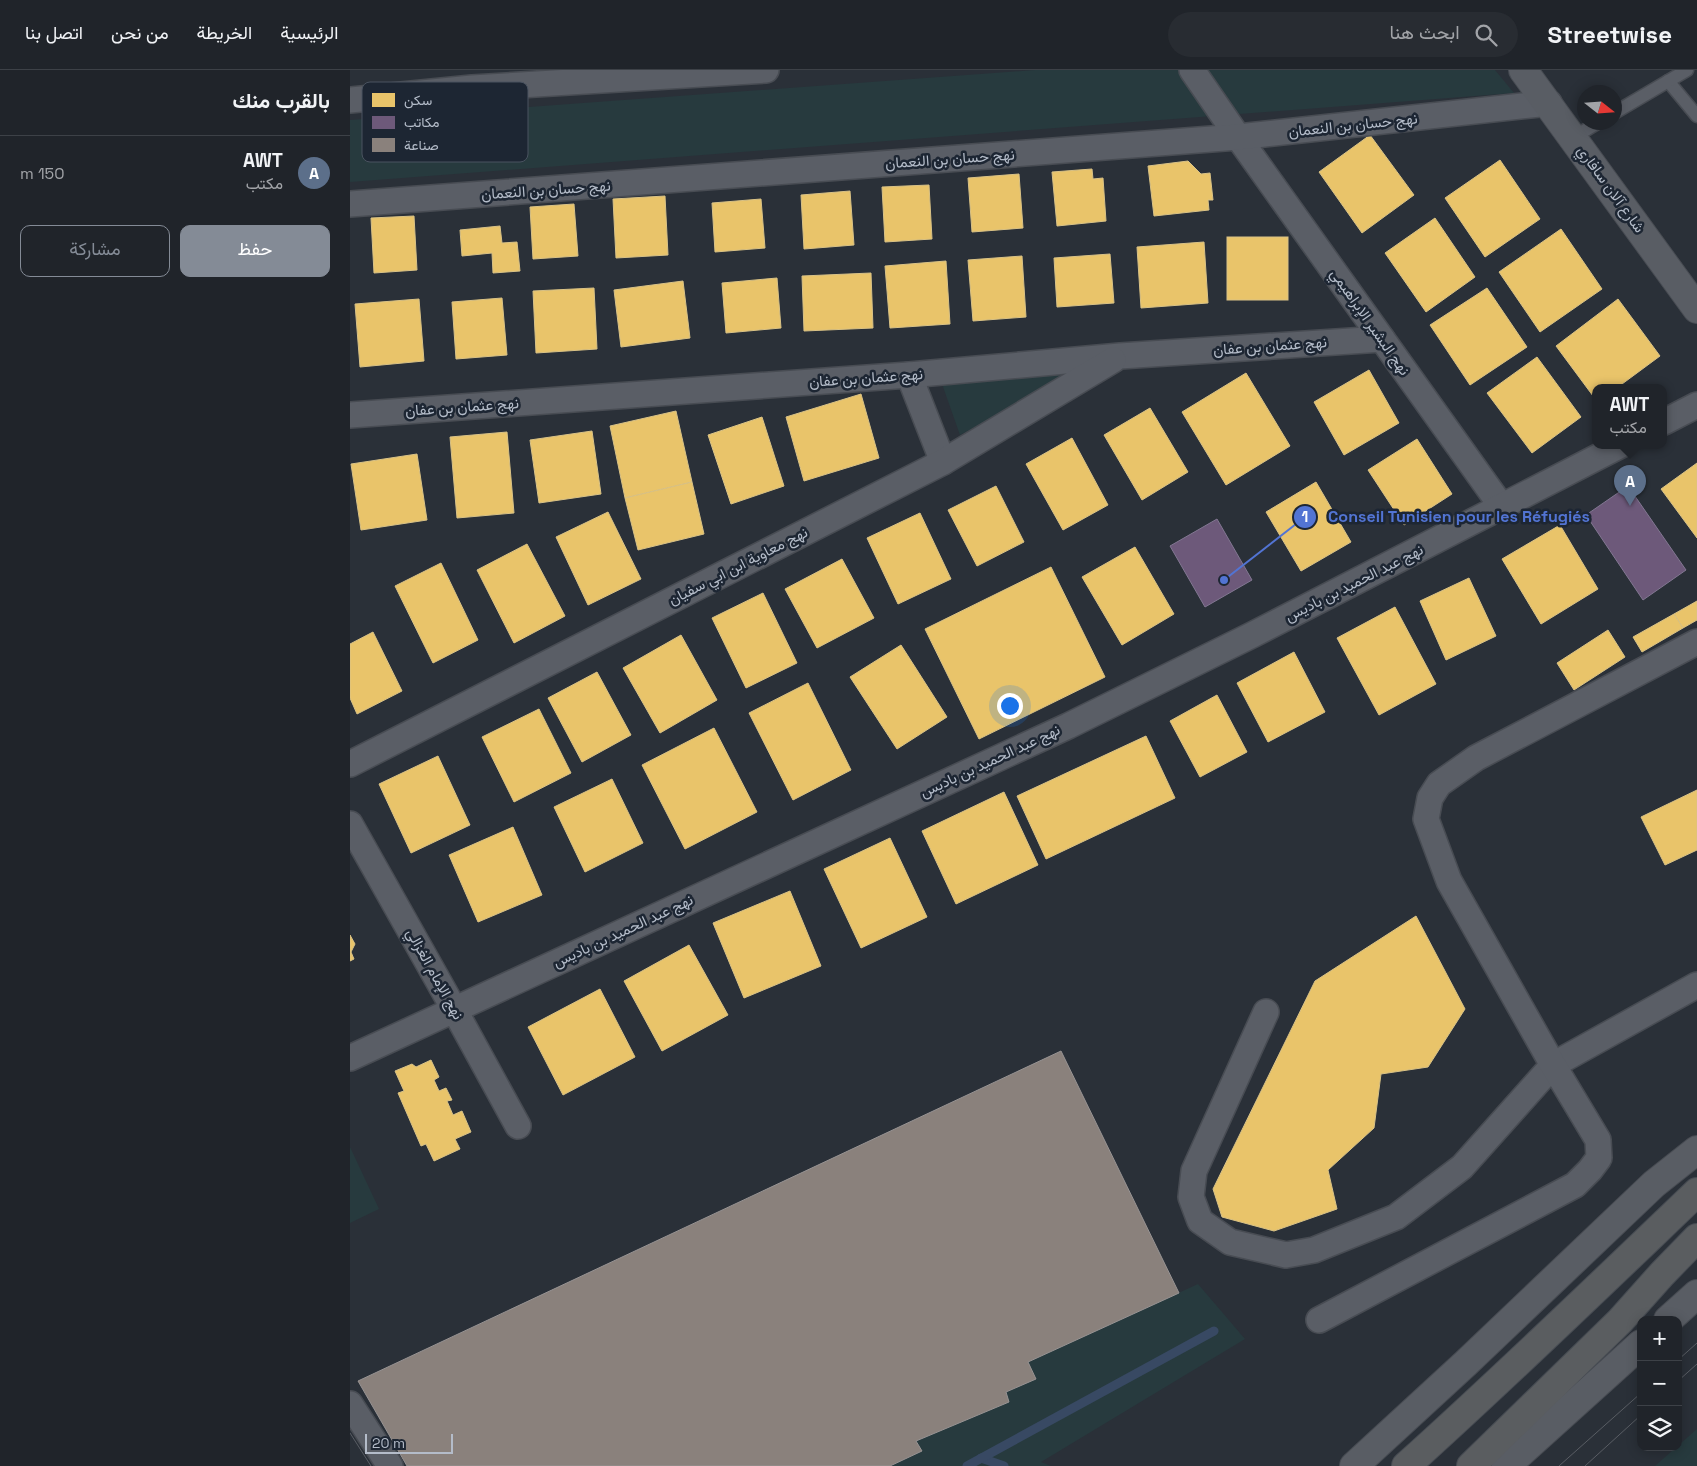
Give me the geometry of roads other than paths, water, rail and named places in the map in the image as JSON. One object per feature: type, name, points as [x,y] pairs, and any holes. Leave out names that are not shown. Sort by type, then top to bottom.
[{"type":"highway","points":[[1406,1466],[1560,1324],[1697,1192]]},
{"type":"highway","points":[[1471,1466],[1620,1321],[1697,1238]]},
{"type":"street","points":[[455,82],[472,79],[766,70]]},
{"type":"street","name":"نهج البشير الإبراهيمي","points":[[1192,70],[1502,507]]},
{"type":"street","name":"شارع آلان سافاري","points":[[1523,70],[1549,103],[1697,308]]},
{"type":"street","name":"نهج حسان بن النعمان","points":[[350,204],[1238,137],[1549,103]]},
{"type":"street","name":"نهج عثمان بن عفان","points":[[350,415],[909,375],[1120,356],[1382,338]]},
{"type":"street","name":"نهج معاوية ابن ابي سفيان","points":[[350,764],[942,462],[1120,356]]},
{"type":"street","points":[[909,375],[942,462]]},
{"type":"street","points":[[1667,420],[1697,405]]},
{"type":"street","name":"نهج عبد الحميد بن باديس","points":[[350,1058],[1068,726],[1252,635],[1613,449]]},
{"type":"street","points":[[1319,1320],[1575,1184],[1590,1170],[1599,1158],[1598,1140],[1553,1065],[1449,881],[1426,819],[1430,798],[1439,784],[1476,758],[1697,642]]},
{"type":"street","name":"نهج الإمام الغزالي","points":[[350,824],[518,1126]]},
{"type":"street","points":[[1266,1012],[1194,1172],[1191,1197],[1200,1221],[1230,1242],[1286,1255],[1314,1250],[1396,1217],[1462,1167],[1553,1065],[1697,985]]},
{"type":"street","points":[[1354,1466],[1466,1363],[1654,1184],[1697,1150]]},
{"type":"street","points":[[1672,1316],[1697,1294]]},
{"type":"street","points":[[1506,1466],[1637,1348]]},
{"type":"street","points":[[350,1404],[390,1466]]},
{"type":"lane","points":[[1622,108],[1687,70]]},
{"type":"lane","points":[[1668,81],[1697,116]]},
{"type":"lane","points":[[1574,138],[1586,130]]},
{"type":"waterway","points":[[967,1466],[1214,1331]]},
{"type":"waterway","points":[[981,1458],[1004,1466]]},
{"type":"tram line","points":[[1682,1356],[1697,1343]]},
{"type":"tram line","points":[[1682,1377],[1697,1364]]},
{"type":"tram line","points":[[1559,1466],[1637,1397]]},
{"type":"tram line","points":[[1585,1466],[1637,1419]]},
{"type":"tram line","points":[[350,1433],[371,1466]]},
{"type":"place","name":"AWT","points":[[1630,506]]},
{"type":"place","name":"Conseil Tunisien pour les Réfugiés","points":[[1224,580]]}]
